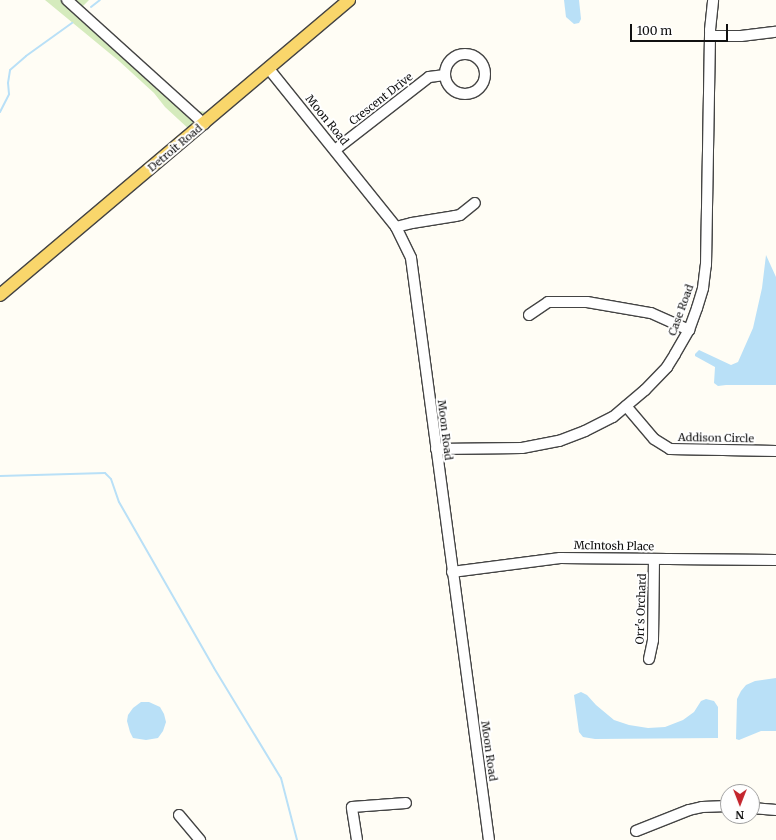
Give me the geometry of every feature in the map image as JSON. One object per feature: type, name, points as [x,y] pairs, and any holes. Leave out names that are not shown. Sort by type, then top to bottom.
[{"type":"main road","name":"Detroit Road","points":[[0,295],[269,69],[348,0]]},
{"type":"street","points":[[67,0],[204,124]]},
{"type":"street","name":"Case Road","points":[[436,449],[511,448],[550,443],[593,428],[626,406],[645,390],[667,367],[689,330],[703,288],[707,252],[710,36],[713,0]]},
{"type":"street","points":[[710,36],[746,36],[776,32]]},
{"type":"street","points":[[465,54],[478,58],[485,69],[486,76],[480,88],[469,94],[462,94],[450,88],[445,75],[446,69],[453,58],[465,54]]},
{"type":"street","name":"Moon Road","points":[[269,69],[396,228],[410,258],[489,840]]},
{"type":"street","name":"Crescent Drive","points":[[335,150],[429,77],[445,75]]},
{"type":"street","points":[[396,228],[412,223],[460,215],[475,203]]},
{"type":"street","points":[[529,314],[548,302],[587,302],[651,313],[689,330]]},
{"type":"street","name":"Addison Circle","points":[[626,406],[654,439],[670,449],[776,451]]},
{"type":"street","name":"McIntosh Place","points":[[452,572],[560,558],[776,560]]},
{"type":"street","name":"Orr's Orchard","points":[[649,659],[653,640],[654,559]]},
{"type":"street","points":[[357,840],[352,807],[406,803]]},
{"type":"street","points":[[636,831],[689,810],[709,806],[720,806]]},
{"type":"street","points":[[760,809],[776,810]]},
{"type":"street","points":[[179,815],[200,840]]},
{"type":"green space","points":[[45,0],[89,0],[82,7],[197,111],[208,112],[191,131],[165,107],[154,93],[119,61]]},
{"type":"water","points":[[564,0],[579,0],[581,19],[579,23],[574,24],[566,17]]},
{"type":"water","points":[[766,255],[776,277],[776,385],[718,386],[714,383],[715,367],[695,356],[695,354],[699,350],[731,365],[738,362],[753,328],[762,288]]},
{"type":"water","points":[[776,678],[776,731],[761,731],[739,740],[736,739],[737,699],[741,691],[746,685],[755,681]]},
{"type":"water","points":[[581,692],[587,695],[596,705],[614,720],[629,725],[648,728],[665,727],[683,720],[694,712],[701,701],[706,699],[714,701],[718,707],[718,738],[595,739],[583,737],[579,732],[574,695]]},
{"type":"water","points":[[141,702],[149,702],[160,707],[164,714],[166,722],[163,731],[158,738],[146,740],[133,738],[130,732],[127,721],[128,715],[133,708]]},
{"type":"waterway","points":[[91,7],[100,0]]},
{"type":"waterway","points":[[0,112],[9,94],[8,83],[10,70],[26,56],[72,23]]},
{"type":"waterway","points":[[0,476],[105,473],[111,479],[119,502],[214,668],[281,778],[297,840]]}]
